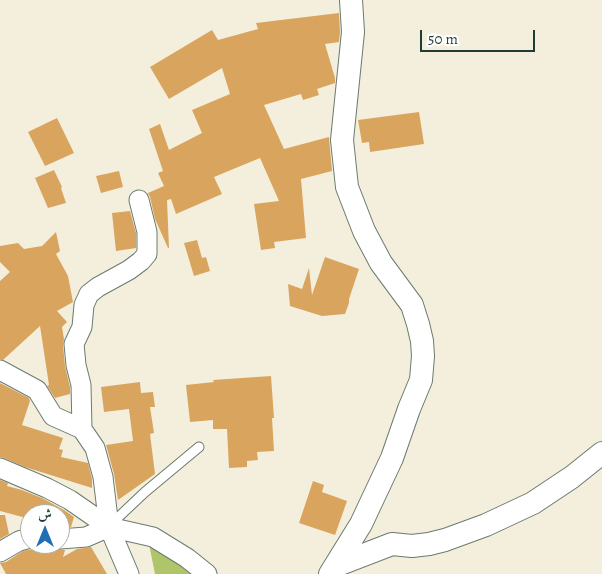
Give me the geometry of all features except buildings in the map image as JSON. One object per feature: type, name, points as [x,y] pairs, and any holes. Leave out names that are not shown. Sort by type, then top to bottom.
[{"type":"street","points":[[333,570],[361,524],[392,458],[421,380],[423,356],[422,341],[412,305],[381,263],[364,231],[347,187],[342,140],[353,32],[351,0]]},
{"type":"street","points":[[82,429],[81,385],[76,365],[74,344],[82,327],[84,305],[89,294],[129,270],[147,254],[147,232],[138,200]]},
{"type":"street","points":[[0,370],[36,390],[53,416],[82,429],[95,448],[103,477],[109,527],[129,574]]},
{"type":"street","points":[[333,570],[392,544],[412,546],[429,544],[486,525],[534,503],[572,477],[602,453]]},
{"type":"street","points":[[0,468],[70,500],[109,527],[153,537],[187,558],[207,574]]},
{"type":"street","points":[[70,538],[86,537],[109,527]]},
{"type":"street","points":[[0,552],[20,541]]},
{"type":"lane","points":[[109,527],[145,492],[199,447]]},
{"type":"green space","points":[[148,539],[198,574],[155,574]]}]
